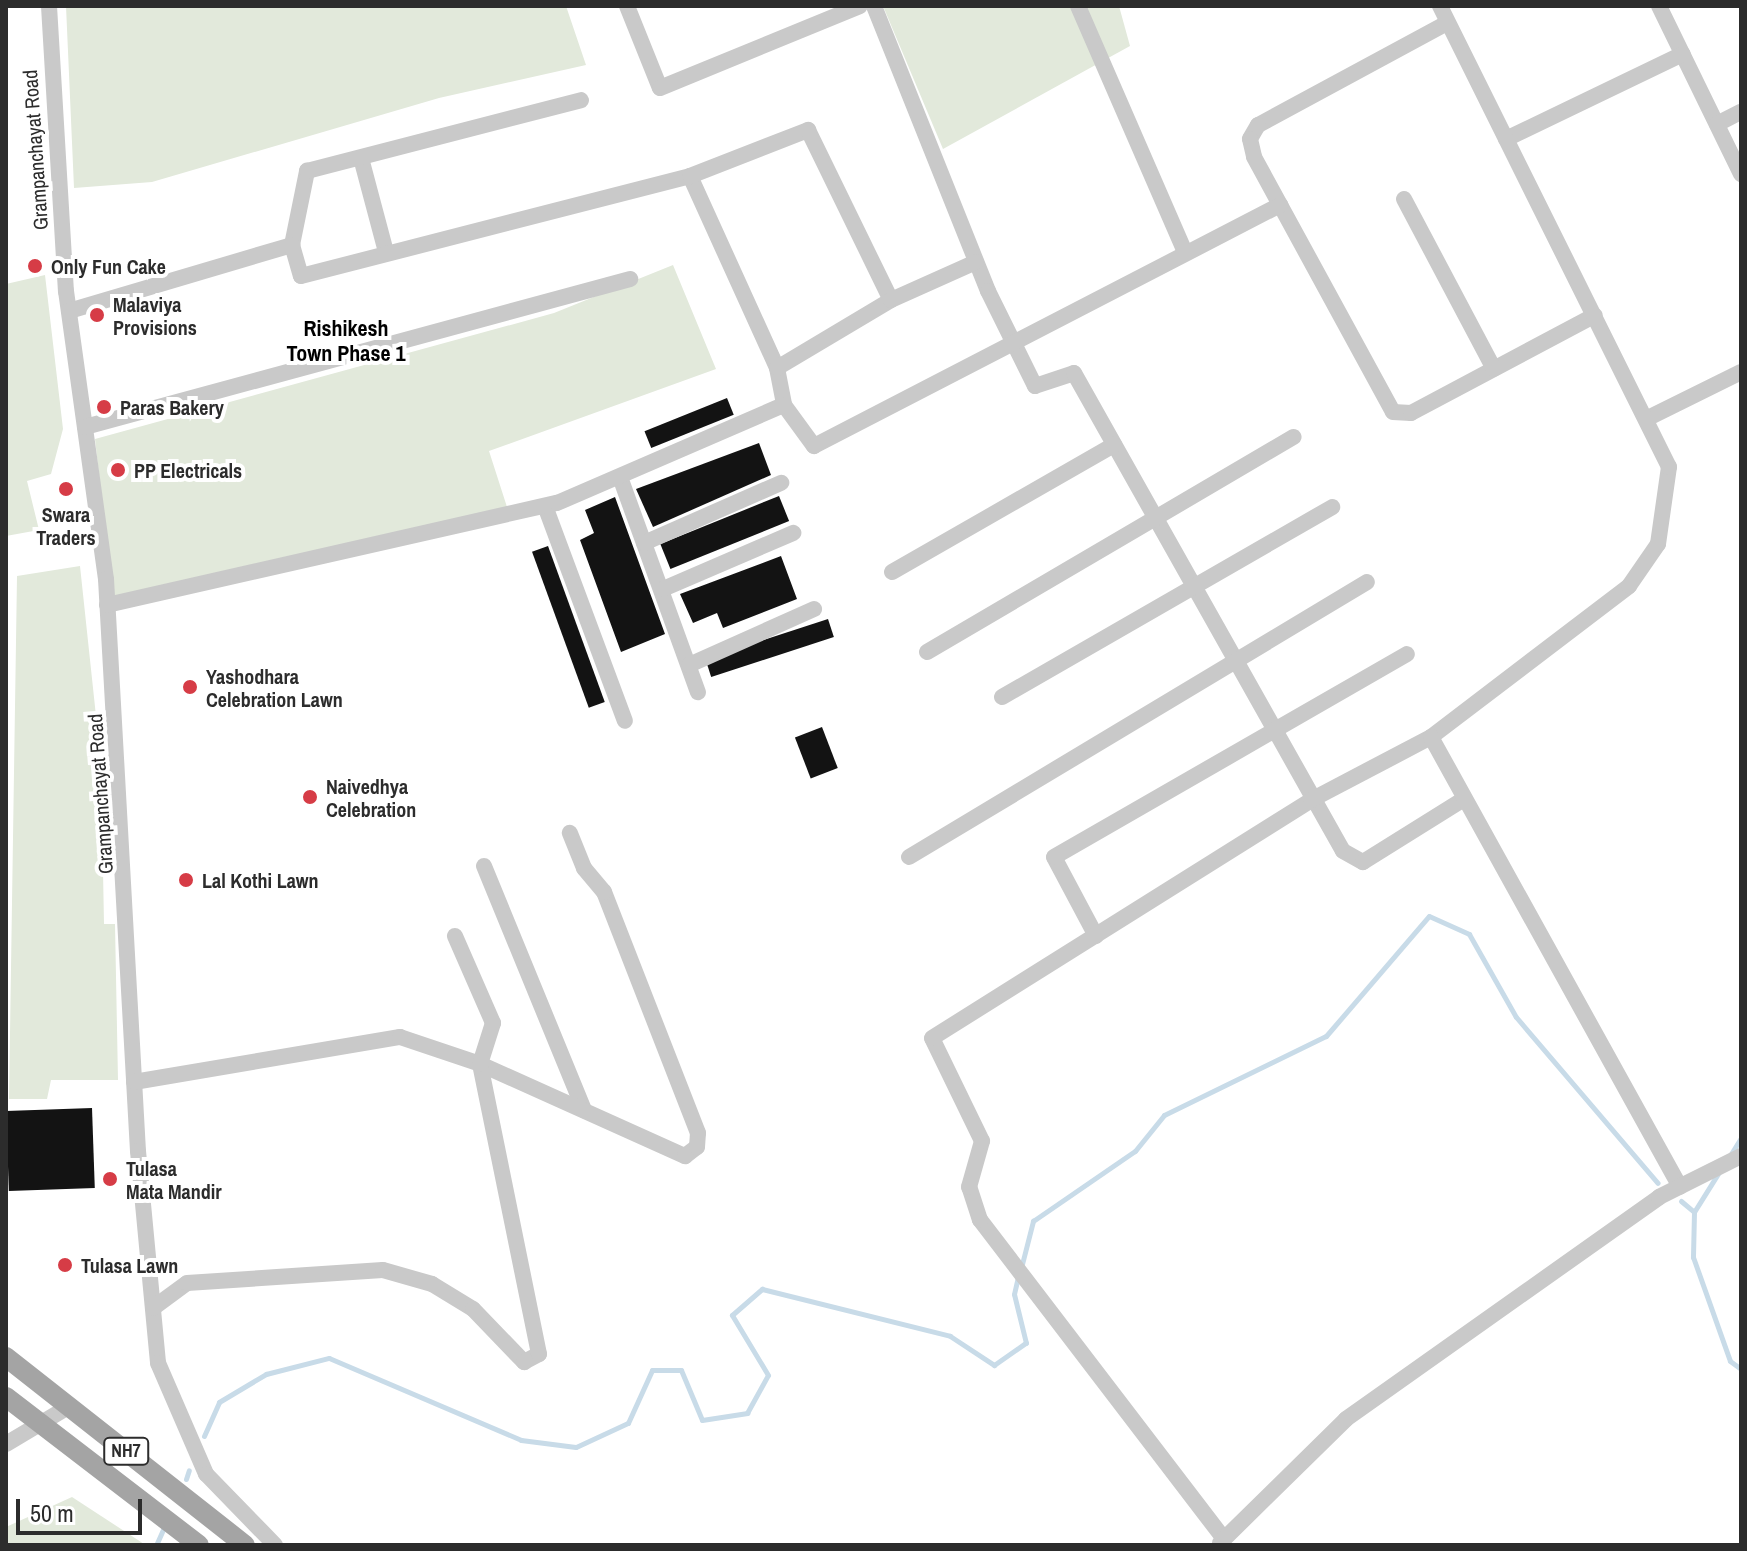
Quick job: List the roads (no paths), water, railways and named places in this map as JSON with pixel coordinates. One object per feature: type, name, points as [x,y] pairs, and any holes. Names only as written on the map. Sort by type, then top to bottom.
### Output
[{"type":"main road","name":"NH7","points":[[6,1357],[245,1545]]},
{"type":"main road","points":[[6,1397],[199,1545]]},
{"type":"street","name":"Grampanchayat Road","points":[[49,6],[69,311],[107,605],[134,1082],[158,1363],[206,1474],[275,1545]]},
{"type":"street","points":[[627,6],[660,88],[860,6]]},
{"type":"street","points":[[874,6],[976,262],[1035,386],[1074,373],[1311,800],[1343,851],[1363,862],[1464,799]]},
{"type":"street","points":[[1078,6],[1185,252]]},
{"type":"street","points":[[1440,6],[1669,467],[1668,512],[1658,544],[1629,586],[1431,737],[1311,800],[932,1038],[982,1141],[969,1187],[980,1220],[1011,1264],[1220,1540],[1346,1419],[1680,1187],[1741,1156]]},
{"type":"street","points":[[1659,6],[1741,174]]},
{"type":"street","points":[[1447,23],[1252,130],[1254,157],[1388,408],[1411,413],[1595,315]]},
{"type":"street","points":[[1506,139],[1683,54]]},
{"type":"street","points":[[581,100],[307,171],[292,245],[301,276],[690,176],[808,130],[891,300]]},
{"type":"street","points":[[1717,124],[1741,112]]},
{"type":"street","points":[[361,158],[386,252]]},
{"type":"street","points":[[690,176],[777,368],[784,405],[814,446],[828,444],[1185,252],[1280,205]]},
{"type":"street","points":[[1404,199],[1494,369]]},
{"type":"street","points":[[69,311],[292,245]]},
{"type":"street","points":[[777,368],[891,300],[976,262]]},
{"type":"street","points":[[85,427],[630,279]]},
{"type":"street","points":[[1646,419],[1741,372]]},
{"type":"street","points":[[107,605],[545,506],[620,477],[784,405]]},
{"type":"street","points":[[927,652],[1294,437]]},
{"type":"street","points":[[892,572],[1114,445]]},
{"type":"street","points":[[620,477],[698,692]]},
{"type":"street","points":[[644,543],[781,483]]},
{"type":"street","points":[[545,506],[625,721]]},
{"type":"street","points":[[1002,697],[1332,507]]},
{"type":"street","points":[[663,589],[793,533]]},
{"type":"street","points":[[909,857],[1367,582]]},
{"type":"street","points":[[689,665],[814,609]]},
{"type":"street","points":[[1096,936],[1054,857],[1275,735],[1407,654]]},
{"type":"street","points":[[1431,737],[1680,1187]]},
{"type":"street","points":[[134,1082],[400,1037],[480,1064],[685,1156],[697,1147],[698,1133],[604,892],[584,868],[570,833]]},
{"type":"street","points":[[484,866],[508,910],[584,1110]]},
{"type":"street","points":[[153,1308],[187,1283],[383,1270],[432,1284],[473,1309],[524,1362],[539,1354],[480,1064],[493,1023],[455,936]]},
{"type":"street","points":[[6,1444],[46,1427],[70,1406]]},
{"type":"waterway","points":[[1021,1268],[1033,1221],[1135,1151],[1164,1115],[1326,1036],[1429,916],[1469,934],[1516,1017],[1658,1183]]},
{"type":"waterway","points":[[1729,1157],[1741,1138]]},
{"type":"waterway","points":[[1694,1212],[1719,1172]]},
{"type":"waterway","points":[[1681,1201],[1694,1212],[1693,1257],[1730,1361],[1741,1369]]},
{"type":"waterway","points":[[204,1436],[219,1402],[266,1374],[329,1358],[521,1440],[576,1447],[628,1423],[652,1370],[681,1370],[702,1420],[747,1413],[768,1375],[732,1315],[762,1289],[950,1336],[994,1365],[1026,1343],[1014,1294],[1018,1277]]},
{"type":"waterway","points":[[186,1479],[189,1470]]},
{"type":"waterway","points":[[157,1543],[165,1525]]},
{"type":"place","name":"Only Fun Cake","points":[[35,266]]},
{"type":"place","name":"Malaviya Provisions","points":[[97,315]]},
{"type":"place","name":"Paras Bakery","points":[[104,407]]},
{"type":"place","name":"PP Electricals","points":[[118,470]]},
{"type":"place","name":"Swara Traders","points":[[66,489]]},
{"type":"place","name":"Yashodhara Celebration Lawn","points":[[190,687]]},
{"type":"place","name":"Naivedhya Celebration","points":[[310,797]]},
{"type":"place","name":"Lal Kothi Lawn","points":[[186,880]]},
{"type":"place","name":"Tulasa Mata Mandir","points":[[110,1179]]},
{"type":"place","name":"Tulasa Lawn","points":[[65,1265]]},
{"type":"district","name":"Rishikesh Town Phase 1","points":[[346,340]]}]
